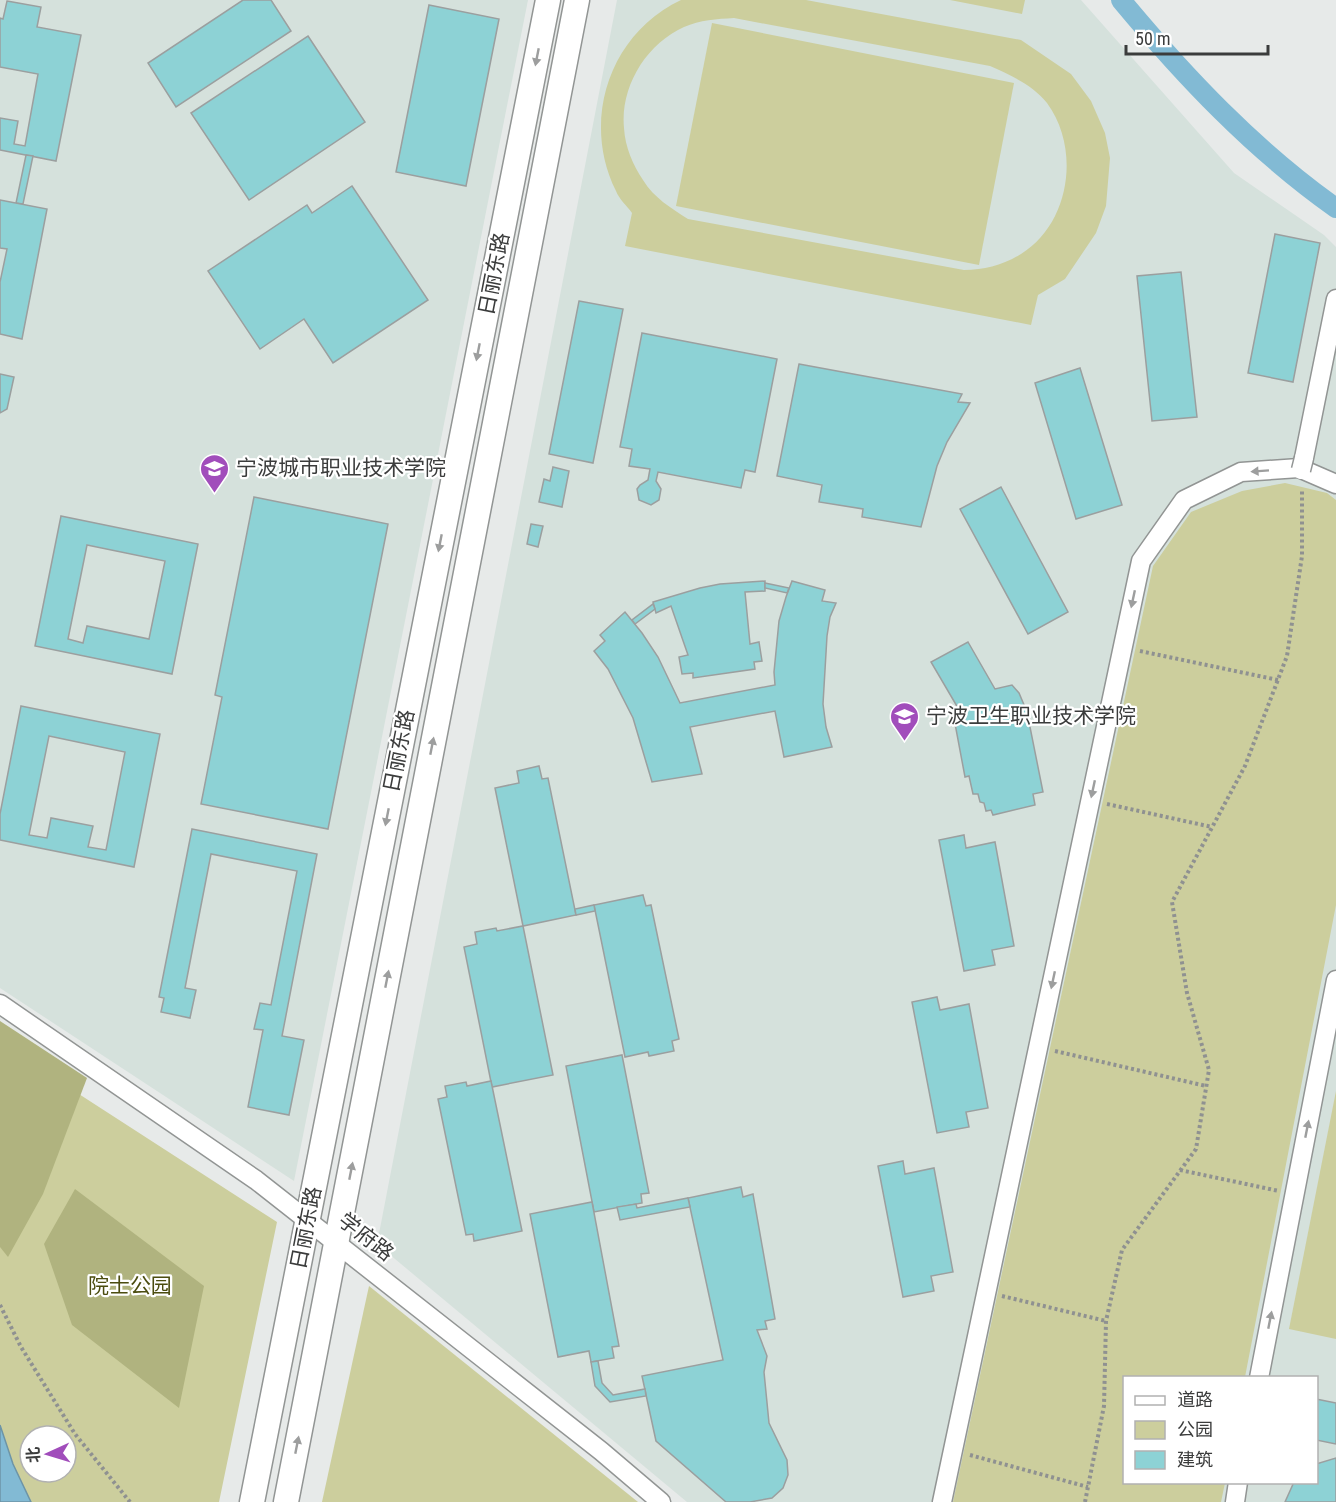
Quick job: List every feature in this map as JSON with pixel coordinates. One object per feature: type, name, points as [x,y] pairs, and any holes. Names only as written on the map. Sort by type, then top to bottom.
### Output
[{"type":"main road","name":"日丽东路","points":[[252,1502],[548,0]]},
{"type":"main road","name":"日丽东路","points":[[286,1502],[577,0]]},
{"type":"street","points":[[1303,464],[1336,299]]},
{"type":"street","points":[[942,1502],[1142,561],[1184,500],[1241,472],[1299,468],[1336,484]]},
{"type":"street","points":[[1259,1376],[1336,980]]},
{"type":"street","name":"学府路","points":[[0,1004],[256,1180],[601,1451],[661,1502]]},
{"type":"street","points":[[1235,1502],[1238,1484]]},
{"type":"path","points":[[1085,1502],[1104,1406],[1107,1321],[1122,1250],[1196,1149],[1209,1070],[1187,993],[1172,902],[1245,766],[1287,656],[1302,556],[1303,464]]},
{"type":"path","points":[[1123,647],[1278,680]]},
{"type":"path","points":[[1091,800],[1212,827]]},
{"type":"path","points":[[1038,1047],[1206,1086]]},
{"type":"path","points":[[1180,1170],[1294,1194]]},
{"type":"path","points":[[986,1293],[1107,1321]]},
{"type":"path","points":[[0,1305],[21,1347],[75,1434],[130,1502]]},
{"type":"path","points":[[953,1450],[1088,1487]]},
{"type":"shaded area","name":"宁波城市职业技术学院","points":[[0,0],[528,0],[294,1181],[0,988]]},
{"type":"shaded area","name":"宁波卫生职业技术学院","points":[[617,0],[1081,0],[1234,173],[1324,235],[1336,247],[1336,1502],[687,1502],[377,1244]]},
{"type":"green space","points":[[681,0],[806,0],[1021,40],[1071,74],[1091,101],[1105,133],[1110,158],[1106,206],[1096,233],[1065,279],[1038,295],[1031,325],[625,246],[632,213],[617,194],[606,164],[601,136],[602,109],[608,82],[620,57],[636,34],[656,15]],"holes":[[[734,18],[990,66],[1028,86],[1047,103],[1058,121],[1067,163],[1060,205],[1051,224],[1038,241],[1021,254],[987,268],[964,270],[688,219],[663,202],[647,186],[633,162],[626,142],[624,128],[626,97],[638,68],[658,44],[670,35],[702,21]]]},
{"type":"green space","points":[[950,0],[1025,0],[1022,14]]},
{"type":"green space","points":[[712,23],[1014,83],[979,265],[676,206]]},
{"type":"green space","points":[[1285,483],[1327,493],[1336,500],[1336,905],[1245,1376],[1123,1376],[1123,1484],[1225,1484],[1221,1502],[953,1502],[1153,566],[1191,512],[1242,491]]},
{"type":"green space","points":[[0,1021],[87,1078],[43,1194],[8,1257],[0,1247]]},
{"type":"green space","name":"院士公园","points":[[0,1043],[277,1222],[219,1502],[0,1502]]},
{"type":"green space","points":[[1336,1091],[1336,1339],[1289,1329]]},
{"type":"green space","points":[[75,1189],[204,1286],[179,1408],[72,1325],[44,1244]]},
{"type":"green space","points":[[369,1286],[638,1502],[322,1502]]},
{"type":"water","points":[[0,1425],[18,1475],[18,1484],[22,1484],[31,1502],[0,1502]]},
{"type":"building","points":[[243,0],[271,0],[291,31],[176,107],[148,63]]},
{"type":"building","points":[[7,1],[41,7],[37,27],[81,35],[56,161],[0,150],[0,118],[18,121],[14,144],[25,146],[38,74],[0,67],[0,18],[3,19]]},
{"type":"building","points":[[429,5],[499,19],[466,186],[396,172]]},
{"type":"building","points":[[308,36],[365,122],[249,200],[191,113]]},
{"type":"building","points":[[26,155],[33,156],[23,204],[16,203]]},
{"type":"building","points":[[352,186],[428,300],[333,363],[304,319],[260,349],[208,271],[307,205],[312,213]]},
{"type":"building","points":[[0,200],[47,209],[22,339],[0,334],[0,282],[7,249],[0,248]]},
{"type":"building","points":[[1275,234],[1320,243],[1293,382],[1248,373]]},
{"type":"building","points":[[1181,272],[1197,417],[1152,421],[1137,276]]},
{"type":"building","points":[[579,301],[623,309],[593,463],[549,454]]},
{"type":"building","points":[[642,333],[777,359],[755,472],[745,470],[741,488],[658,472],[656,481],[661,489],[659,500],[651,505],[639,500],[637,489],[648,480],[650,469],[629,466],[632,449],[620,447]]},
{"type":"building","points":[[799,364],[962,394],[958,402],[970,403],[947,442],[937,466],[921,527],[862,517],[863,509],[819,502],[822,485],[777,476]]},
{"type":"building","points":[[1080,368],[1122,505],[1076,519],[1035,383]]},
{"type":"building","points":[[0,374],[14,377],[7,409],[0,413]]},
{"type":"building","points":[[553,467],[569,471],[562,507],[539,502],[544,479],[550,481]]},
{"type":"building","points":[[1001,487],[1068,612],[1028,634],[960,509]]},
{"type":"building","points":[[254,497],[388,524],[328,829],[201,804],[222,697],[215,695]]},
{"type":"building","points":[[61,516],[198,544],[172,674],[35,646]],"holes":[[[87,545],[165,561],[149,639],[87,626],[83,643],[68,639]]]},
{"type":"building","points":[[531,524],[543,526],[538,547],[527,544]]},
{"type":"building","points":[[765,581],[765,591],[745,592],[750,644],[759,642],[762,661],[754,662],[755,669],[693,678],[693,673],[682,674],[679,657],[688,655],[671,606],[656,613],[653,602],[720,584]]},
{"type":"building","points":[[792,581],[825,590],[822,601],[836,603],[830,617],[827,636],[823,704],[832,747],[784,757],[775,711],[690,727],[702,774],[652,782],[633,718],[608,669],[594,651],[605,641],[600,635],[625,612],[658,657],[680,703],[775,685],[774,672],[779,621]]},
{"type":"building","points":[[765,583],[789,588],[787,593],[765,588]]},
{"type":"building","points":[[653,604],[655,609],[635,624],[632,620]]},
{"type":"building","points":[[968,642],[995,689],[1012,685],[1019,693],[1027,712],[1043,792],[1033,794],[1035,805],[993,815],[991,810],[986,811],[978,794],[973,794],[969,776],[965,777],[953,713],[958,708],[931,662]]},
{"type":"building","points":[[21,706],[160,734],[134,867],[0,840],[0,814]],"holes":[[[49,736],[125,752],[106,850],[88,847],[93,826],[51,818],[47,838],[29,835]]]},
{"type":"building","points":[[539,766],[542,779],[548,778],[576,915],[523,926],[495,788],[519,783],[517,771]]},
{"type":"building","points":[[192,829],[317,854],[282,1036],[304,1040],[289,1115],[248,1107],[263,1030],[254,1029],[260,1003],[271,1005],[297,871],[211,854],[185,988],[196,990],[190,1018],[161,1012],[164,998],[159,997]]},
{"type":"building","points":[[964,835],[966,848],[995,842],[1014,946],[992,950],[995,965],[964,971],[939,840]]},
{"type":"building","points":[[643,895],[646,906],[651,905],[679,1039],[672,1041],[674,1051],[649,1056],[648,1052],[625,1057],[594,905]]},
{"type":"building","points":[[594,905],[595,911],[576,915],[575,909]]},
{"type":"building","points":[[523,926],[553,1075],[492,1087],[464,947],[477,944],[475,932]]},
{"type":"building","points":[[937,997],[940,1010],[969,1004],[988,1108],[966,1112],[969,1127],[937,1133],[912,1002]]},
{"type":"building","points":[[622,1055],[649,1193],[641,1194],[642,1203],[594,1212],[566,1066]]},
{"type":"building","points":[[491,1081],[522,1231],[474,1241],[473,1234],[466,1235],[438,1099],[447,1097],[445,1086],[466,1082],[467,1086]]},
{"type":"building","points":[[903,1161],[905,1174],[934,1168],[953,1272],[931,1276],[934,1291],[903,1297],[878,1166]]},
{"type":"building","points":[[741,1187],[743,1197],[753,1194],[775,1319],[765,1321],[767,1329],[757,1330],[767,1356],[764,1372],[769,1423],[787,1460],[788,1475],[783,1488],[772,1498],[750,1502],[726,1502],[656,1441],[642,1376],[723,1360],[688,1198]]},
{"type":"building","points":[[688,1198],[690,1207],[620,1220],[617,1207],[636,1204],[637,1208]]},
{"type":"building","points":[[592,1202],[619,1346],[612,1347],[614,1358],[591,1362],[589,1351],[558,1357],[530,1214]]},
{"type":"building","points":[[598,1361],[602,1383],[613,1395],[645,1389],[646,1396],[610,1402],[595,1386],[591,1362]]},
{"type":"building","points":[[1318,1399],[1336,1403],[1336,1444],[1318,1440]]},
{"type":"building","points":[[1336,1458],[1336,1502],[1285,1502],[1293,1484],[1318,1484],[1318,1463]]},
{"type":"waterway","points":[[1121,0],[1170,57],[1222,111],[1277,162],[1336,208]]},
{"type":"place","name":"宁波城市职业技术学院","points":[[215,494]]},
{"type":"place","name":"宁波卫生职业技术学院","points":[[905,742]]}]
